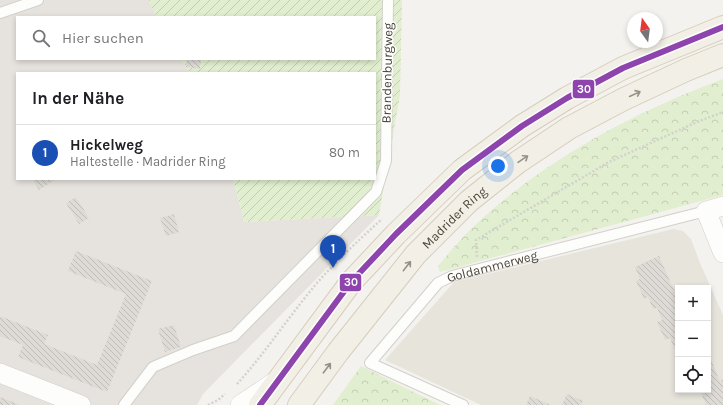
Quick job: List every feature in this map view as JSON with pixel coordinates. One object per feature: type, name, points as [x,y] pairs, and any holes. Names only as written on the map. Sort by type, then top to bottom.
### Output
[{"type":"main road","points":[[260,405],[276,381],[351,282],[396,234],[462,170],[522,126],[567,98],[623,68],[723,28]]},
{"type":"main road","name":"Madrider Ring","points":[[299,405],[338,352],[416,254],[469,201],[518,162],[569,128],[624,99],[686,70],[723,55]]},
{"type":"street","points":[[714,208],[723,253]]},
{"type":"street","points":[[0,373],[81,405]]},
{"type":"street","points":[[240,405],[276,381]]},
{"type":"lane","points":[[0,13],[38,0]]},
{"type":"lane","name":"Brandenburgweg","points":[[124,405],[153,367],[193,350],[234,336],[376,192],[386,161],[388,0]]},
{"type":"lane","name":"Goldammerweg","points":[[463,405],[370,363],[438,283],[452,276],[714,208]]},
{"type":"path","points":[[478,269],[476,240],[609,162],[697,122],[723,112]]},
{"type":"path","points":[[218,400],[220,405]]},
{"type":"shaded area","points":[[0,0],[148,0],[156,16],[16,16],[16,60],[182,60],[189,72],[16,72],[16,180],[233,180],[244,222],[379,215],[203,394],[197,405],[0,405]]},
{"type":"shaded area","points":[[673,229],[683,231],[691,239],[710,285],[675,285],[675,393],[711,393],[711,288],[723,315],[723,405],[481,405],[385,360],[454,282]]},
{"type":"green space","points":[[148,0],[402,0],[400,95],[379,215],[244,222],[233,180],[376,180],[376,72],[189,72],[182,60],[376,60],[376,16],[156,16]]},
{"type":"green space","points":[[723,79],[723,195],[440,272],[438,266],[459,241],[500,203],[529,180],[590,141],[623,123],[689,92]]},
{"type":"green space","points":[[361,366],[440,405],[333,405]]},
{"type":"building","points":[[187,60],[201,60],[200,69],[186,67]]},
{"type":"building","points":[[33,180],[54,180],[39,190]]},
{"type":"building","points":[[76,197],[89,218],[79,224],[66,203]]},
{"type":"building","points":[[174,214],[179,232],[166,236],[160,218]]},
{"type":"building","points":[[76,251],[152,281],[107,392],[18,357],[23,345],[0,336],[0,316],[48,335],[44,344],[97,365],[126,294],[68,271]]},
{"type":"building","points":[[659,256],[675,292],[675,350],[670,338],[665,340],[657,322],[662,320],[657,308],[653,309],[648,297],[644,299],[636,281],[640,279],[635,267]]},
{"type":"building","points":[[174,325],[181,347],[165,352],[158,329]]},
{"type":"building","points":[[711,360],[720,381],[723,379],[723,405],[706,405],[701,393],[711,393]]},
{"type":"building","points":[[567,394],[583,401],[581,405],[562,405]]},
{"type":"building","points":[[530,396],[551,405],[526,405]]},
{"type":"building","points":[[0,397],[20,405],[0,405]]},
{"type":"transit line","name":"30","points":[[260,405],[351,282],[396,234],[462,170],[522,126],[567,98],[623,68],[723,27]]},
{"type":"place","name":"Hickelweg","points":[[333,268]]}]
